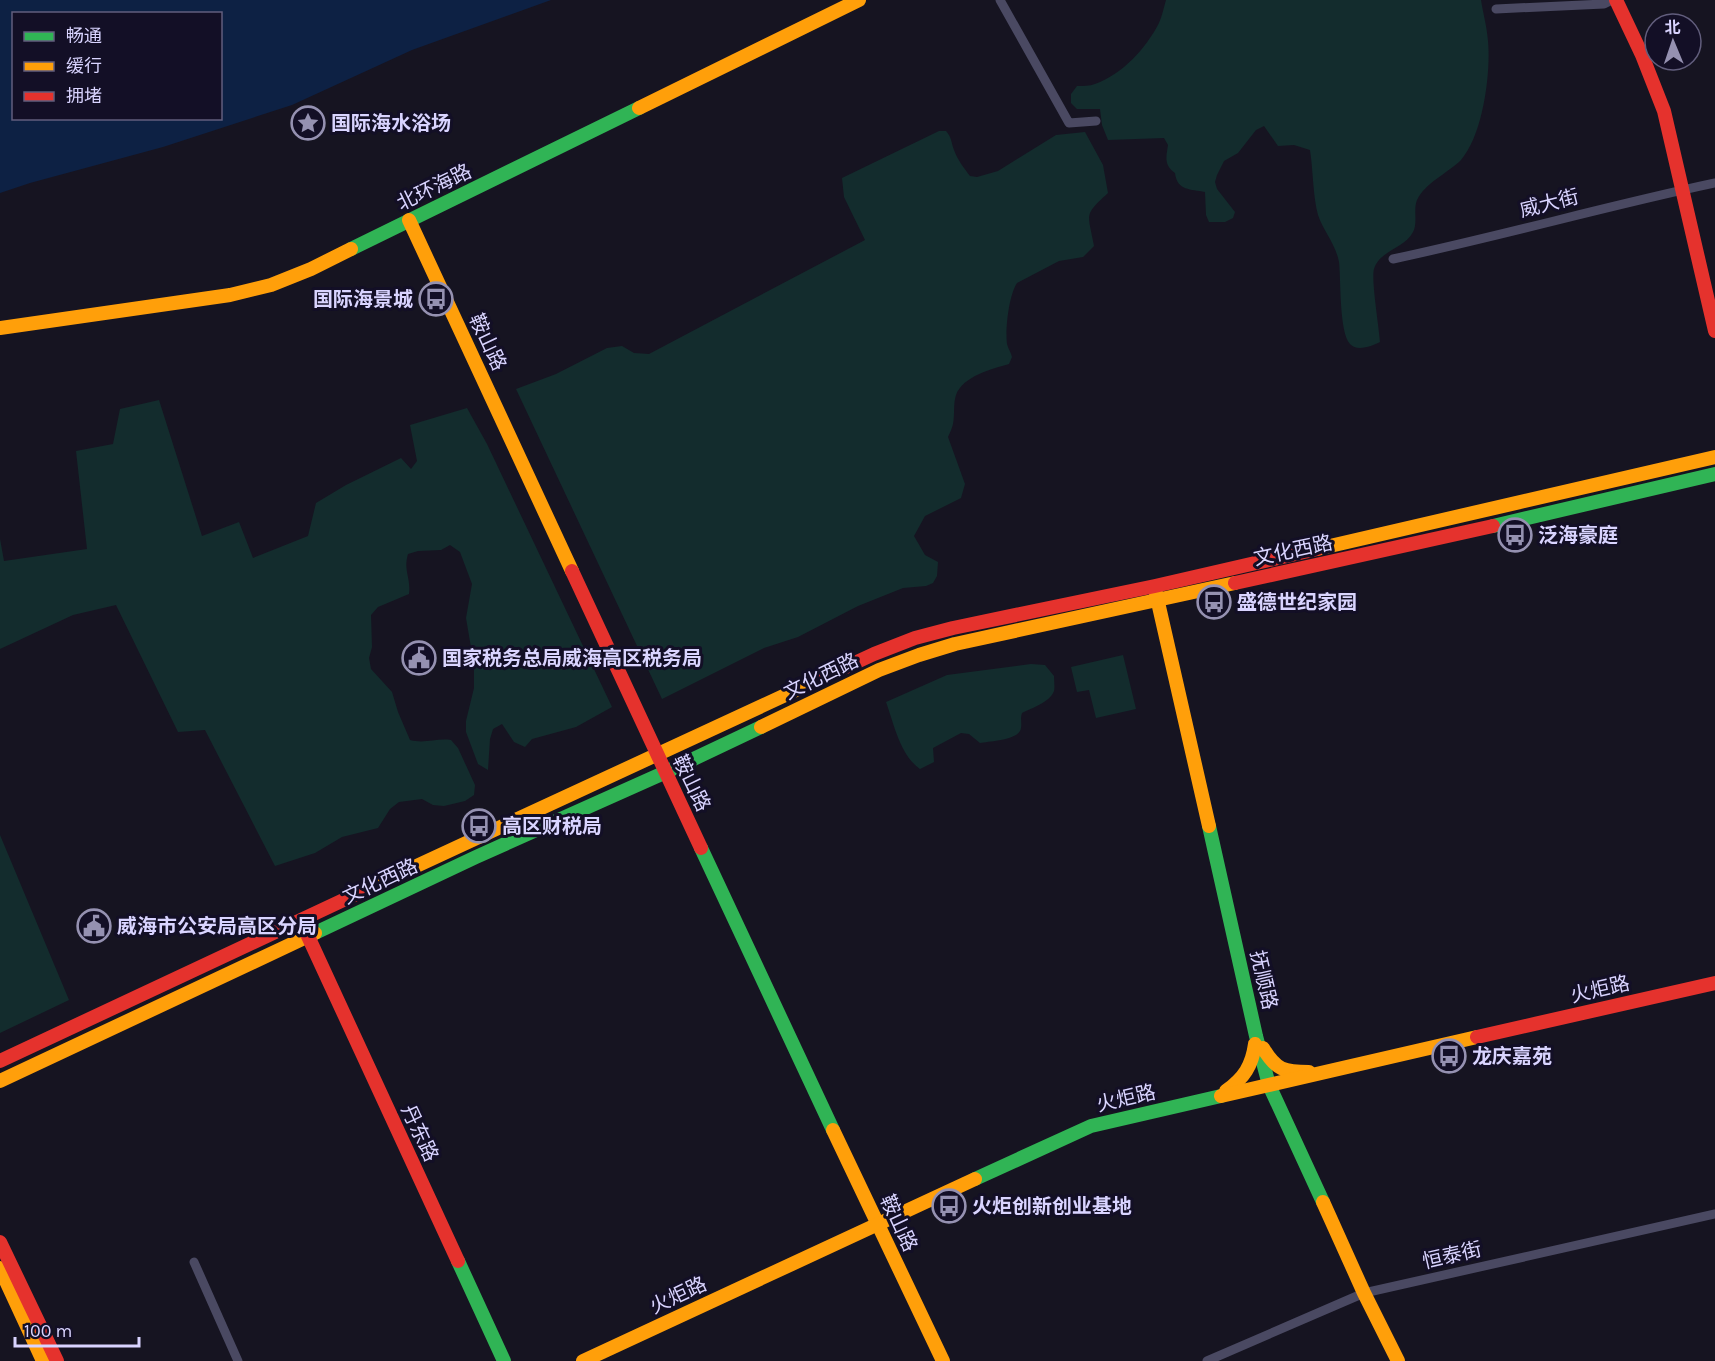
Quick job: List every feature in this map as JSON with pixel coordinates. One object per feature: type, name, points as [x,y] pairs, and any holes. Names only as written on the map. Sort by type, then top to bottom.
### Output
[{"type":"main road","name":"北环海路","points":[[0,328],[230,295],[261,287],[311,269],[859,0]]},
{"type":"main road","points":[[1614,0],[1642,55],[1664,111],[1687,189],[1715,303]]},
{"type":"main road","points":[[1622,0],[1648,54],[1670,110],[1715,331]]},
{"type":"main road","name":"鞍山路","points":[[409,220],[943,1361]]},
{"type":"main road","name":"文化西路","points":[[0,1061],[657,754],[874,654],[915,638],[1690,463],[1715,454]]},
{"type":"main road","name":"文化西路","points":[[0,1081],[476,857],[666,772],[879,670],[918,655],[955,644],[1497,525],[1715,474]]},
{"type":"main road","points":[[1691,480],[1715,480]]},
{"type":"main road","name":"抚顺路","points":[[1155,585],[1269,1085],[1364,1293],[1398,1361]]},
{"type":"main road","name":"丹东路","points":[[301,921],[504,1361]]},
{"type":"main road","name":"火炬路","points":[[584,1361],[877,1223],[1091,1126],[1715,983]]},
{"type":"main road","points":[[1256,1036],[1271,1061],[1280,1067],[1298,1072],[1322,1073]]},
{"type":"main road","points":[[1219,1096],[1249,1071],[1254,1059],[1256,1036]]},
{"type":"main road","points":[[0,1242],[57,1361]]},
{"type":"main road","points":[[0,1268],[43,1361]]},
{"type":"street","points":[[1000,0],[1069,123],[1096,121]]},
{"type":"street","points":[[1496,9],[1604,4],[1614,0]]},
{"type":"street","name":"威大街","points":[[1393,259],[1715,183]]},
{"type":"street","name":"恒泰街","points":[[1206,1361],[1364,1293],[1715,1214]]},
{"type":"street","points":[[194,1262],[238,1361]]},
{"type":"green space","points":[[1166,0],[1481,0],[1489,54],[1487,86],[1480,120],[1469,149],[1461,160],[1431,183],[1417,200],[1414,228],[1409,238],[1381,258],[1374,269],[1374,293],[1380,342],[1357,348],[1346,338],[1342,317],[1339,262],[1318,215],[1310,150],[1294,145],[1278,146],[1264,126],[1256,130],[1238,153],[1224,161],[1215,182],[1217,189],[1235,212],[1233,218],[1225,222],[1209,222],[1206,215],[1205,192],[1186,188],[1179,183],[1175,173],[1167,164],[1168,145],[1164,138],[1108,140],[1102,125],[1100,109],[1077,109],[1071,103],[1071,94],[1077,86],[1091,85],[1105,80],[1133,59],[1159,23]]},
{"type":"green space","points":[[939,131],[946,131],[961,163],[970,176],[977,177],[998,171],[1056,135],[1085,132],[1103,165],[1108,193],[1094,206],[1089,216],[1094,246],[1083,257],[1059,261],[1017,283],[1014,288],[1007,321],[1007,344],[1012,357],[1009,364],[971,378],[956,395],[953,424],[948,437],[965,484],[961,498],[925,516],[914,536],[925,555],[938,562],[937,576],[933,583],[926,586],[903,588],[858,606],[798,637],[764,648],[662,699],[516,389],[556,374],[607,348],[622,346],[634,353],[649,354],[865,240],[844,197],[842,178]]},
{"type":"green space","points":[[159,400],[202,536],[239,522],[253,558],[308,536],[316,503],[346,485],[401,458],[411,469],[417,461],[410,425],[467,408],[487,444],[612,707],[576,727],[532,739],[525,747],[514,742],[502,724],[493,729],[488,770],[478,764],[466,732],[466,721],[474,688],[474,665],[466,618],[472,584],[460,552],[450,545],[441,550],[408,554],[406,565],[409,594],[378,607],[371,615],[372,647],[369,658],[371,669],[392,692],[410,740],[451,740],[458,748],[475,785],[474,795],[465,801],[444,806],[433,805],[422,799],[399,802],[390,809],[378,828],[342,837],[315,853],[275,866],[205,730],[178,732],[116,605],[73,615],[0,649],[0,539],[4,561],[87,549],[76,451],[113,444],[120,409]]},
{"type":"green space","points":[[1123,655],[1136,709],[1096,718],[1089,690],[1077,692],[1071,667]]},
{"type":"green space","points":[[1031,664],[1045,665],[1054,676],[1054,689],[1052,695],[1045,701],[1022,713],[1021,728],[1016,735],[980,743],[969,734],[961,733],[933,748],[934,762],[920,769],[907,756],[886,702],[947,675]]},
{"type":"green space","points":[[0,835],[69,1000],[0,1033]]},
{"type":"water","points":[[0,0],[551,0],[412,50],[292,105],[163,147],[0,193]]},
{"type":"traffic: fast","points":[[351,249],[639,108]]},
{"type":"traffic: fast","points":[[1493,526],[1715,474]]},
{"type":"traffic: fast","points":[[315,933],[761,727]]},
{"type":"traffic: fast","points":[[1209,826],[1269,1085],[1323,1202]]},
{"type":"traffic: fast","points":[[701,848],[833,1130]]},
{"type":"traffic: fast","points":[[975,1179],[1091,1126],[1221,1096]]},
{"type":"traffic: fast","points":[[458,1261],[504,1361]]},
{"type":"traffic: slow","points":[[639,108],[859,0]]},
{"type":"traffic: slow","points":[[409,220],[572,571]]},
{"type":"traffic: slow","points":[[0,328],[230,295],[271,285],[311,269],[351,249]]},
{"type":"traffic: slow","points":[[1317,549],[1715,457]]},
{"type":"traffic: slow","points":[[761,727],[879,670],[955,644],[1235,583]]},
{"type":"traffic: slow","points":[[1155,589],[1209,826]]},
{"type":"traffic: slow","points":[[369,888],[820,679]]},
{"type":"traffic: slow","points":[[0,1081],[315,933]]},
{"type":"traffic: slow","points":[[1221,1096],[1477,1037]]},
{"type":"traffic: slow","points":[[1226,1091],[1246,1071],[1252,1059],[1255,1044]]},
{"type":"traffic: slow","points":[[1263,1048],[1272,1061],[1282,1068],[1309,1072]]},
{"type":"traffic: slow","points":[[833,1130],[943,1361]]},
{"type":"traffic: slow","points":[[583,1361],[975,1179]]},
{"type":"traffic: slow","points":[[1323,1202],[1398,1361]]},
{"type":"traffic: slow","points":[[0,1268],[43,1361]]},
{"type":"traffic: jam","points":[[1616,0],[1642,55],[1664,111],[1715,331]]},
{"type":"traffic: jam","points":[[1235,583],[1493,526]]},
{"type":"traffic: jam","points":[[820,679],[915,638],[953,628],[1317,549]]},
{"type":"traffic: jam","points":[[572,571],[701,848]]},
{"type":"traffic: jam","points":[[0,1061],[369,888]]},
{"type":"traffic: jam","points":[[301,921],[458,1261]]},
{"type":"traffic: jam","points":[[1477,1037],[1715,983]]},
{"type":"traffic: jam","points":[[0,1242],[57,1361]]},
{"type":"place","name":"国际海水浴场","points":[[308,123]]},
{"type":"place","name":"国际海景城","points":[[436,299]]},
{"type":"place","name":"泛海豪庭","points":[[1515,535]]},
{"type":"place","name":"盛德世纪家园","points":[[1214,602]]},
{"type":"place","name":"国家税务总局威海高区税务局","points":[[419,658]]},
{"type":"place","name":"高区财税局","points":[[479,826]]},
{"type":"place","name":"威海市公安局高区分局","points":[[94,926]]},
{"type":"place","name":"龙庆嘉苑","points":[[1449,1056]]},
{"type":"place","name":"火炬创新创业基地","points":[[949,1206]]}]
